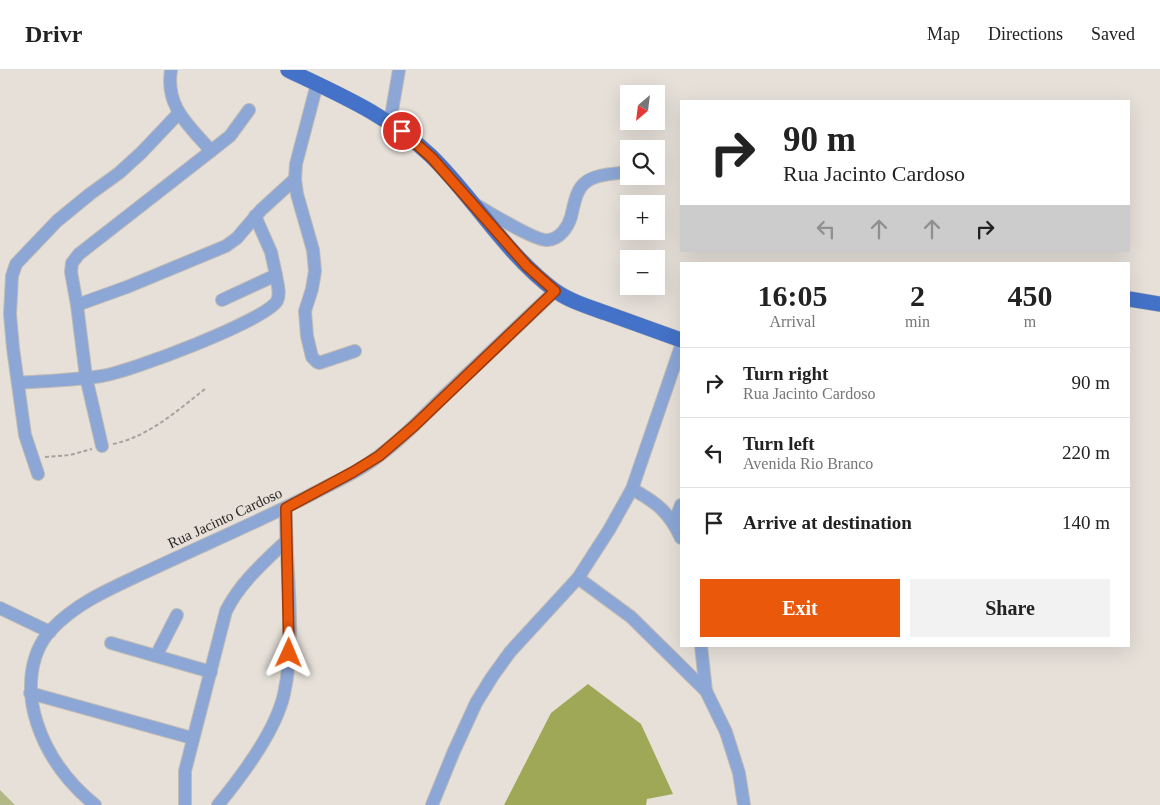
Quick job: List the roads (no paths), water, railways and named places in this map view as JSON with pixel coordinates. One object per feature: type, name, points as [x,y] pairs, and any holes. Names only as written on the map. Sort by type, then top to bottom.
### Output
[{"type":"main road","points":[[288,70],[390,122],[413,140],[432,158],[527,266],[555,291],[580,304],[680,340]]},
{"type":"main road","points":[[1131,299],[1160,304]]},
{"type":"street","points":[[171,70],[170,92],[179,113],[211,151]]},
{"type":"street","points":[[390,122],[398,70]]},
{"type":"street","points":[[317,84],[296,164],[295,179],[297,194],[313,250],[315,271],[312,289],[306,306],[305,318],[308,346],[312,357],[319,363],[355,351]]},
{"type":"street","points":[[102,446],[86,377],[78,305],[71,272],[72,263],[74,259],[230,136],[249,110]]},
{"type":"street","points":[[38,474],[25,435],[14,360],[10,314],[12,276],[16,264],[57,221],[119,173],[179,113]]},
{"type":"street","points":[[471,203],[535,238],[548,240],[555,238],[566,229],[578,194],[584,183],[596,177],[620,173]]},
{"type":"street","points":[[78,305],[219,250],[237,238],[255,216],[295,179]]},
{"type":"street","points":[[18,383],[103,376],[114,373],[177,352],[269,310],[276,303],[279,296],[276,275],[271,252],[255,216]]},
{"type":"street","points":[[222,300],[276,275]]},
{"type":"street","name":"Rua Jacinto Cardoso","points":[[96,805],[82,794],[62,773],[40,733],[33,711],[30,693],[31,677],[37,655],[50,632],[74,610],[104,592],[215,539],[286,508],[379,456],[414,426],[555,291]]},
{"type":"street","points":[[432,805],[476,703],[492,676],[510,652],[578,578],[609,530],[632,489],[680,349]]},
{"type":"street","points":[[632,489],[659,505],[674,523],[680,536]]},
{"type":"street","points":[[218,805],[260,747],[278,713],[284,696],[290,640],[285,542],[286,508]]},
{"type":"street","points":[[674,523],[680,508]]},
{"type":"street","points":[[185,805],[185,771],[226,611],[233,598],[253,573],[285,542]]},
{"type":"street","points":[[578,578],[632,617],[706,691],[726,732],[739,773],[744,805]]},
{"type":"street","points":[[0,608],[50,632]]},
{"type":"street","points":[[156,656],[177,615]]},
{"type":"street","points":[[111,642],[211,672]]},
{"type":"street","points":[[701,647],[706,691]]},
{"type":"street","points":[[30,693],[192,738]]}]
